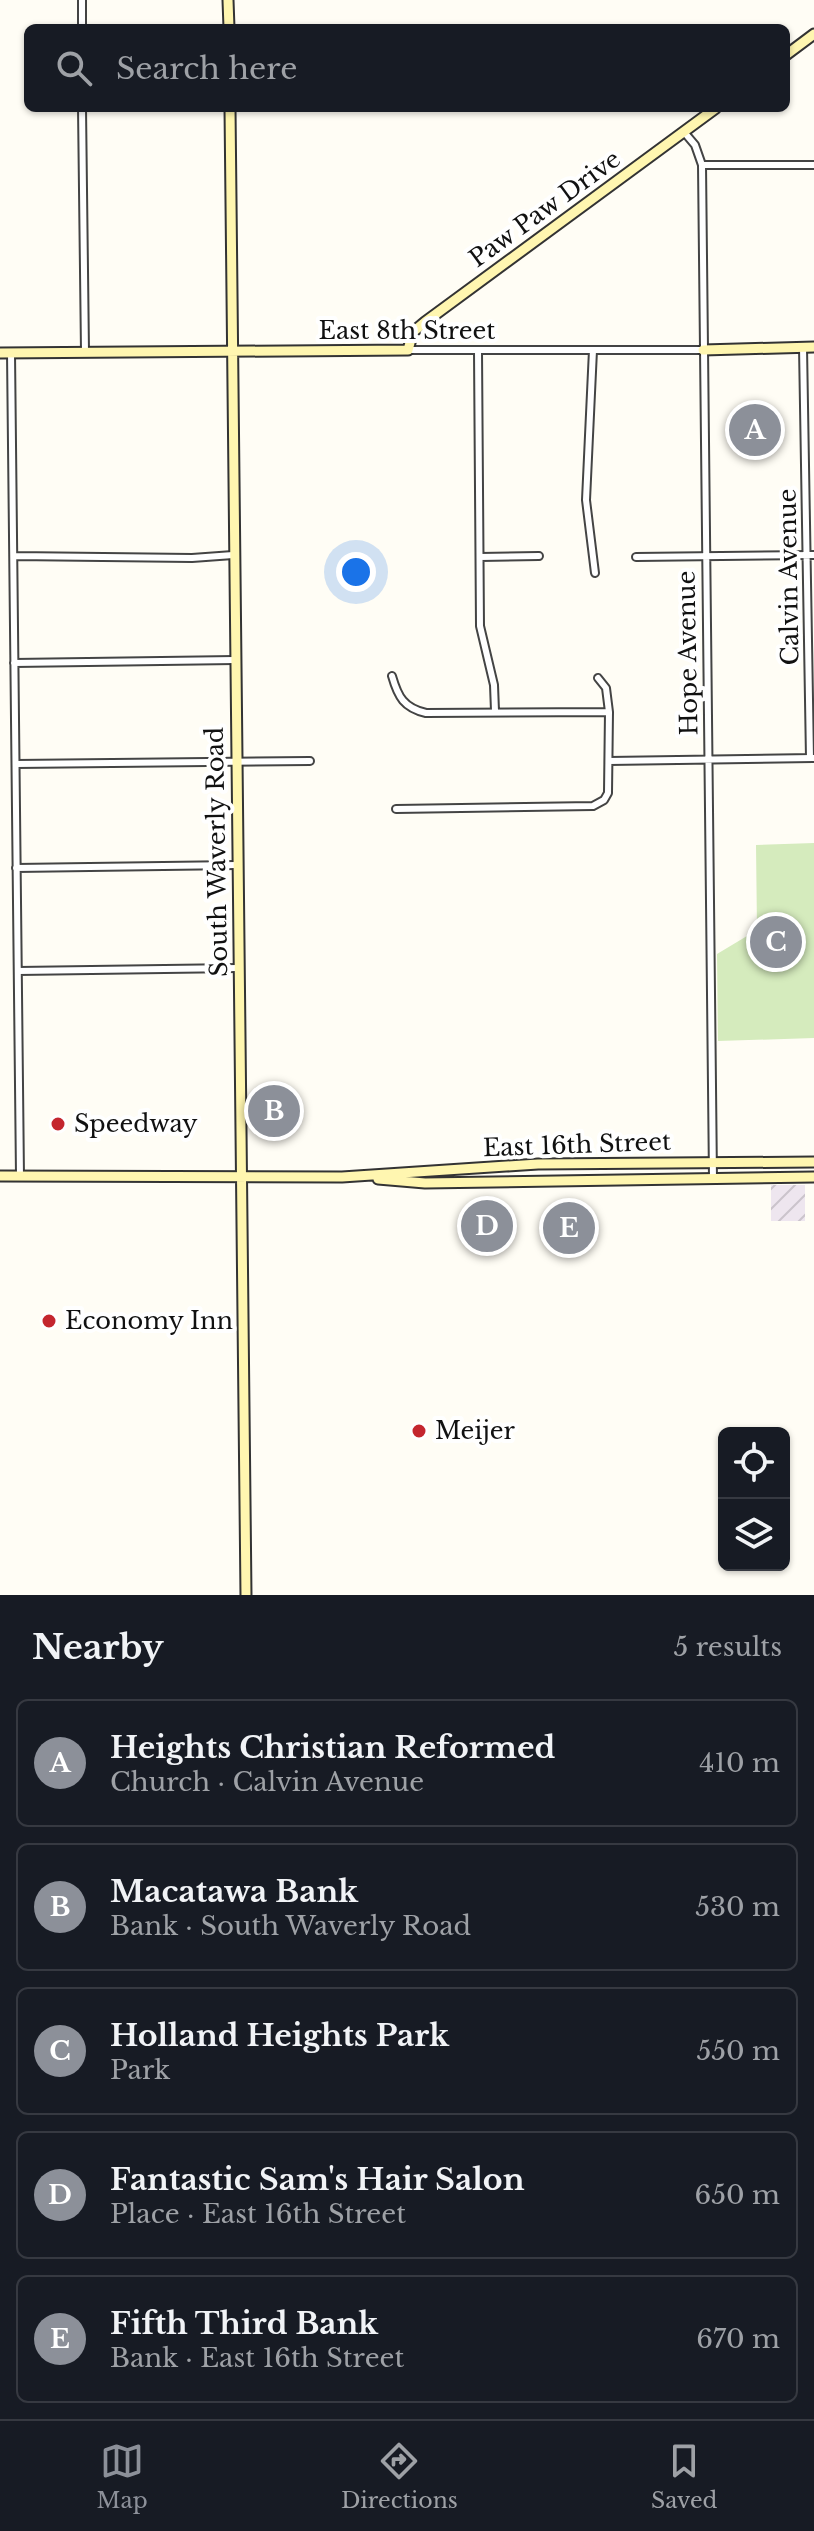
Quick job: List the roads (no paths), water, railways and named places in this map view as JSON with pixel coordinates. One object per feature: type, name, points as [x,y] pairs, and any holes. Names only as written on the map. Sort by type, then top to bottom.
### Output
[{"type":"main road","points":[[228,0],[229,24]]},
{"type":"main road","points":[[790,52],[814,34]]},
{"type":"main road","name":"South Waverly Road","points":[[230,112],[246,1595]]},
{"type":"main road","name":"Paw Paw Drive","points":[[408,350],[413,332],[425,322],[711,112]]},
{"type":"main road","name":"East 8th Street","points":[[703,350],[809,347]]},
{"type":"main road","name":"East 8th Street","points":[[5,353],[408,350]]},
{"type":"main road","name":"East 16th Street","points":[[0,1176],[342,1177],[538,1164],[814,1162]]},
{"type":"main road","name":"East 16th Street","points":[[342,1177],[425,1183],[814,1177]]},
{"type":"street","points":[[82,0],[82,24]]},
{"type":"street","points":[[82,112],[85,352]]},
{"type":"street","name":"Hope Avenue","points":[[684,132],[699,152],[702,165],[713,1178]]},
{"type":"street","points":[[702,165],[814,165]]},
{"type":"street","name":"Calvin Avenue","points":[[809,347],[812,758]]},
{"type":"street","name":"East 8th Street","points":[[408,350],[703,350]]},
{"type":"street","points":[[593,350],[586,500],[595,573]]},
{"type":"street","points":[[478,351],[480,626],[494,685],[495,711]]},
{"type":"street","points":[[5,353],[14,556],[20,1176]]},
{"type":"street","points":[[14,556],[192,558],[233,555]]},
{"type":"street","points":[[636,557],[810,555]]},
{"type":"street","points":[[480,557],[539,556]]},
{"type":"street","points":[[14,663],[235,660]]},
{"type":"street","points":[[392,676],[399,696],[415,710],[426,713],[609,712]]},
{"type":"street","points":[[396,809],[593,806],[604,800],[608,793],[609,712],[606,688],[598,678]]},
{"type":"street","points":[[609,761],[812,758]]},
{"type":"street","points":[[16,764],[310,761]]},
{"type":"street","points":[[16,868],[237,865]]},
{"type":"street","points":[[18,971],[238,968]]},
{"type":"place","name":"Heights Christian Reformed","points":[[755,430]]},
{"type":"place","name":"Holland Heights Park","points":[[776,942]]},
{"type":"place","name":"Macatawa Bank","points":[[274,1111]]},
{"type":"place","name":"Speedway","points":[[58,1124]]},
{"type":"place","name":"Fantastic Sam's Hair Salon","points":[[487,1226]]},
{"type":"place","name":"Fifth Third Bank","points":[[569,1228]]},
{"type":"place","name":"Economy Inn","points":[[49,1321]]},
{"type":"place","name":"Meijer","points":[[419,1431]]}]
